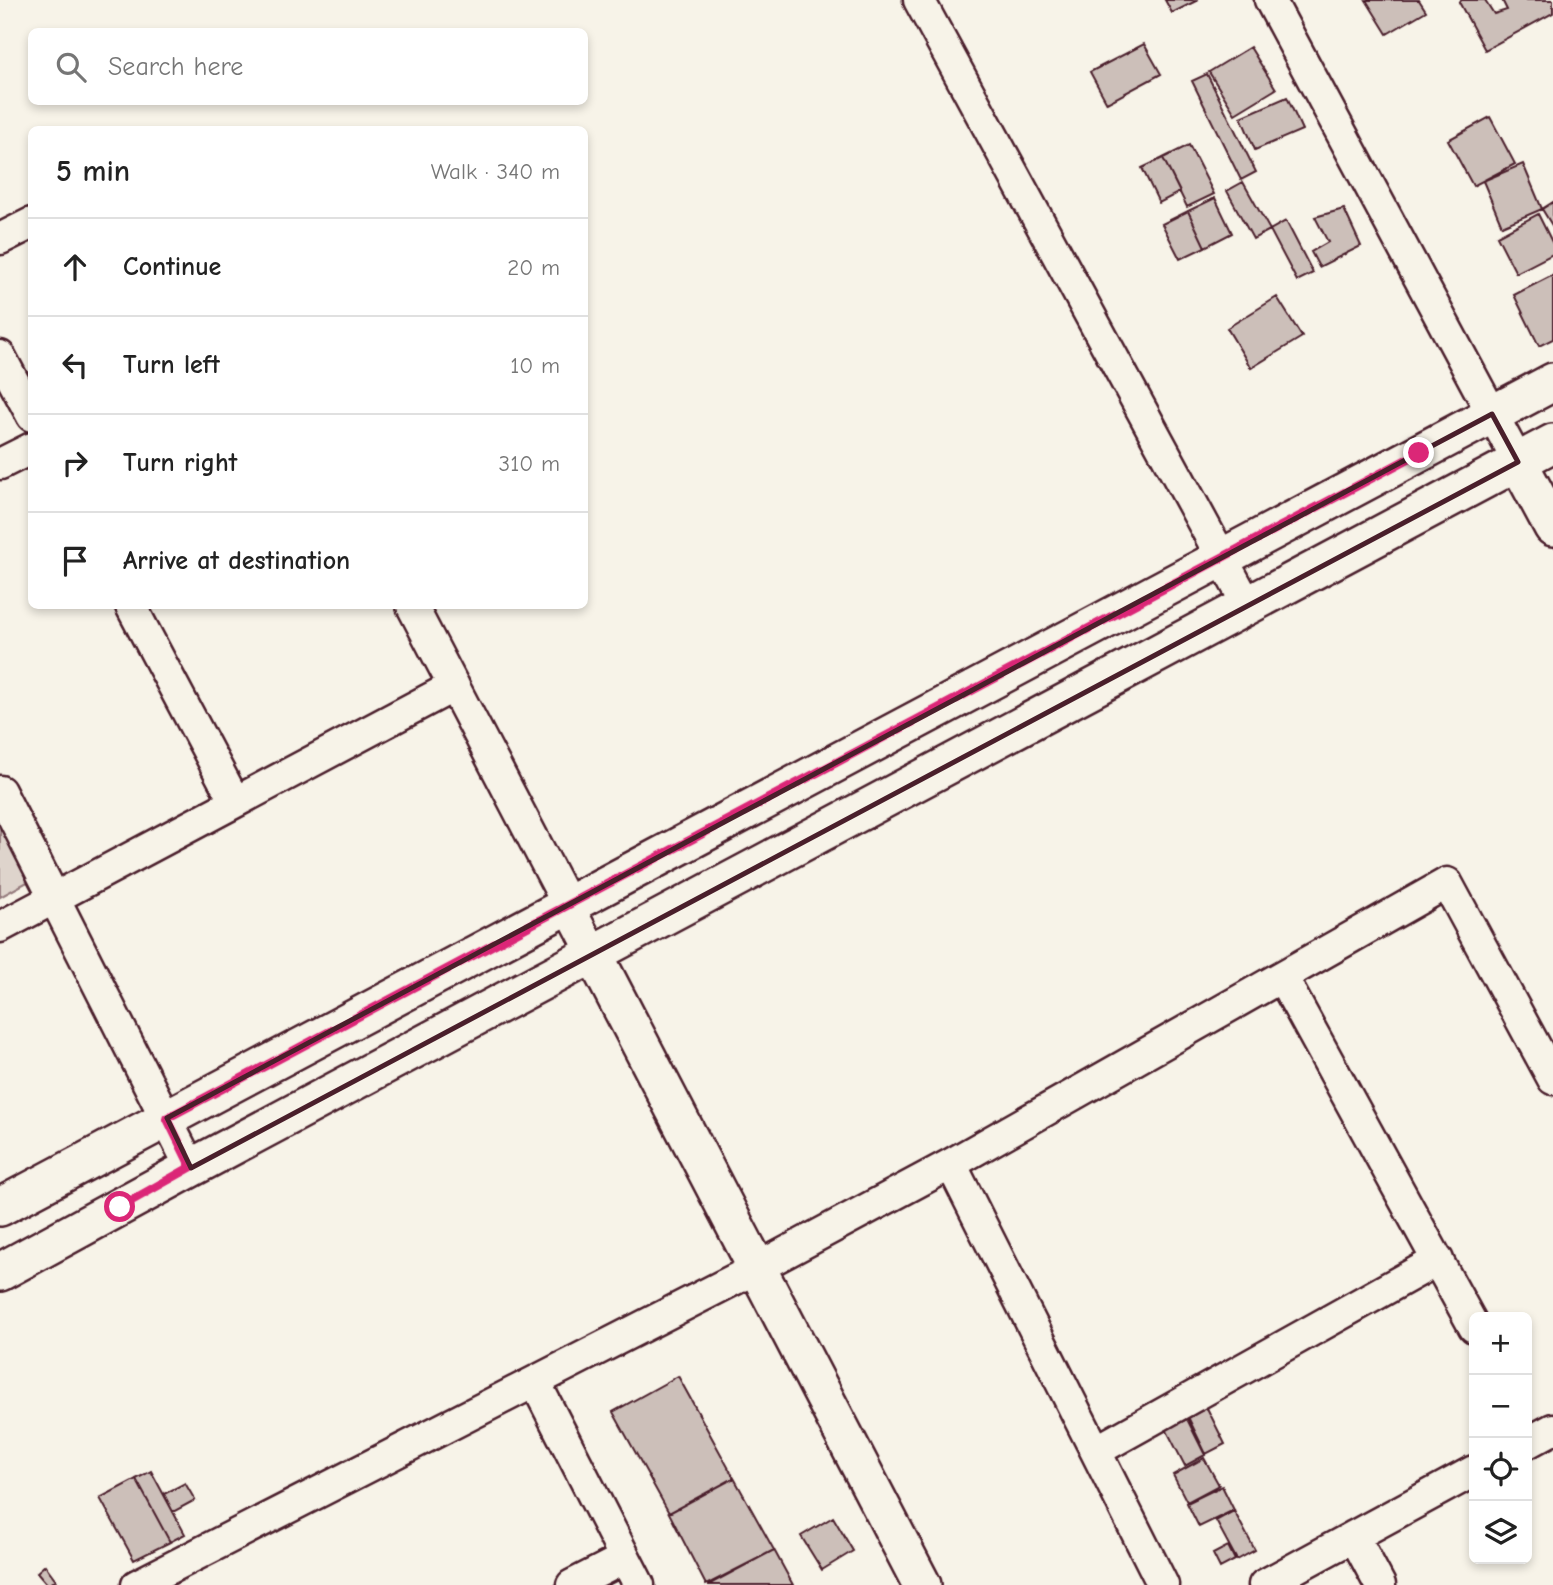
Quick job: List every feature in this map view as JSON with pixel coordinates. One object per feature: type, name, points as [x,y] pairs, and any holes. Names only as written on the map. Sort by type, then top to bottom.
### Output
[{"type":"street","points":[[919,0],[1248,606]]},
{"type":"street","points":[[1270,0],[1553,527]]},
{"type":"street","points":[[0,239],[28,225]]},
{"type":"street","points":[[0,356],[28,408]]},
{"type":"street","points":[[0,1207],[1553,382]]},
{"type":"street","points":[[0,1272],[191,1167],[1553,443]]},
{"type":"street","points":[[0,464],[28,450]]},
{"type":"street","points":[[133,609],[235,802]]},
{"type":"street","points":[[414,609],[922,1585]]},
{"type":"street","points":[[0,927],[454,686]]},
{"type":"street","points":[[0,791],[191,1167]]},
{"type":"street","points":[[157,1581],[951,1164],[1447,883],[1553,1079]]},
{"type":"street","points":[[1282,977],[1469,1318]]},
{"type":"street","points":[[951,1164],[1163,1585]]},
{"type":"street","points":[[1096,1451],[1438,1260]]},
{"type":"street","points":[[535,1382],[639,1585]]},
{"type":"street","points":[[1264,1585],[1469,1475]]},
{"type":"street","points":[[1354,1536],[1380,1585]]},
{"type":"street","points":[[572,1585],[625,1558]]},
{"type":"highlighted area","points":[[1492,414],[1518,462],[191,1168],[167,1118]]},
{"type":"shaded area","points":[[0,821],[31,880],[0,897]]},
{"type":"building","points":[[1165,0],[1198,0],[1172,13]]},
{"type":"building","points":[[1366,0],[1419,0],[1426,11],[1387,34]]},
{"type":"building","points":[[1485,0],[1494,14],[1507,10],[1502,0],[1553,0],[1553,13],[1485,50],[1459,2]]},
{"type":"building","points":[[1144,44],[1161,74],[1107,103],[1090,72]]},
{"type":"building","points":[[1250,47],[1276,89],[1235,114],[1209,72]]},
{"type":"building","points":[[1207,74],[1256,172],[1241,180],[1192,81]]},
{"type":"building","points":[[1287,97],[1302,130],[1255,150],[1241,117]]},
{"type":"building","points":[[1490,117],[1515,164],[1473,186],[1448,140]]},
{"type":"building","points":[[1189,145],[1214,194],[1187,207],[1163,158]]},
{"type":"building","points":[[1163,158],[1180,192],[1159,203],[1142,168]]},
{"type":"building","points":[[1523,164],[1542,209],[1502,226],[1483,181]]},
{"type":"building","points":[[1243,182],[1270,230],[1253,239],[1227,191]]},
{"type":"building","points":[[1215,198],[1232,233],[1205,247],[1188,211]]},
{"type":"building","points":[[1553,202],[1553,227],[1542,209]]},
{"type":"building","points":[[1344,209],[1361,246],[1319,267],[1311,252],[1328,242],[1315,217]]},
{"type":"building","points":[[1188,211],[1205,247],[1180,259],[1162,224]]},
{"type":"building","points":[[1538,214],[1553,244],[1553,254],[1516,273],[1497,236]]},
{"type":"building","points":[[1286,221],[1313,273],[1297,281],[1270,230]]},
{"type":"building","points":[[1553,275],[1553,339],[1539,346],[1514,295]]},
{"type":"building","points":[[1277,297],[1302,337],[1251,368],[1227,328]]},
{"type":"building","points":[[678,1376],[734,1478],[669,1513],[613,1412]]},
{"type":"building","points":[[1207,1408],[1225,1444],[1206,1454],[1188,1417]]},
{"type":"building","points":[[1187,1419],[1205,1455],[1185,1466],[1166,1429]]},
{"type":"building","points":[[1204,1458],[1219,1485],[1187,1502],[1173,1475]]},
{"type":"building","points":[[151,1471],[185,1534],[170,1542],[136,1479]]},
{"type":"building","points":[[734,1478],[774,1550],[706,1585],[669,1513]]},
{"type":"building","points":[[136,1479],[170,1542],[134,1560],[100,1498]]},
{"type":"building","points":[[185,1483],[195,1500],[173,1512],[164,1494]]},
{"type":"building","points":[[1222,1486],[1234,1510],[1199,1527],[1187,1503]]},
{"type":"building","points":[[1234,1511],[1255,1550],[1237,1560],[1216,1521]]},
{"type":"building","points":[[833,1517],[853,1551],[822,1570],[801,1536]]},
{"type":"building","points":[[1228,1546],[1235,1560],[1220,1568],[1213,1554]]},
{"type":"building","points":[[774,1550],[793,1585],[708,1585]]},
{"type":"building","points":[[45,1565],[56,1580],[48,1585],[37,1572]]},
{"type":"route","points":[[120,1207],[191,1167],[167,1118],[1419,453]]}]
